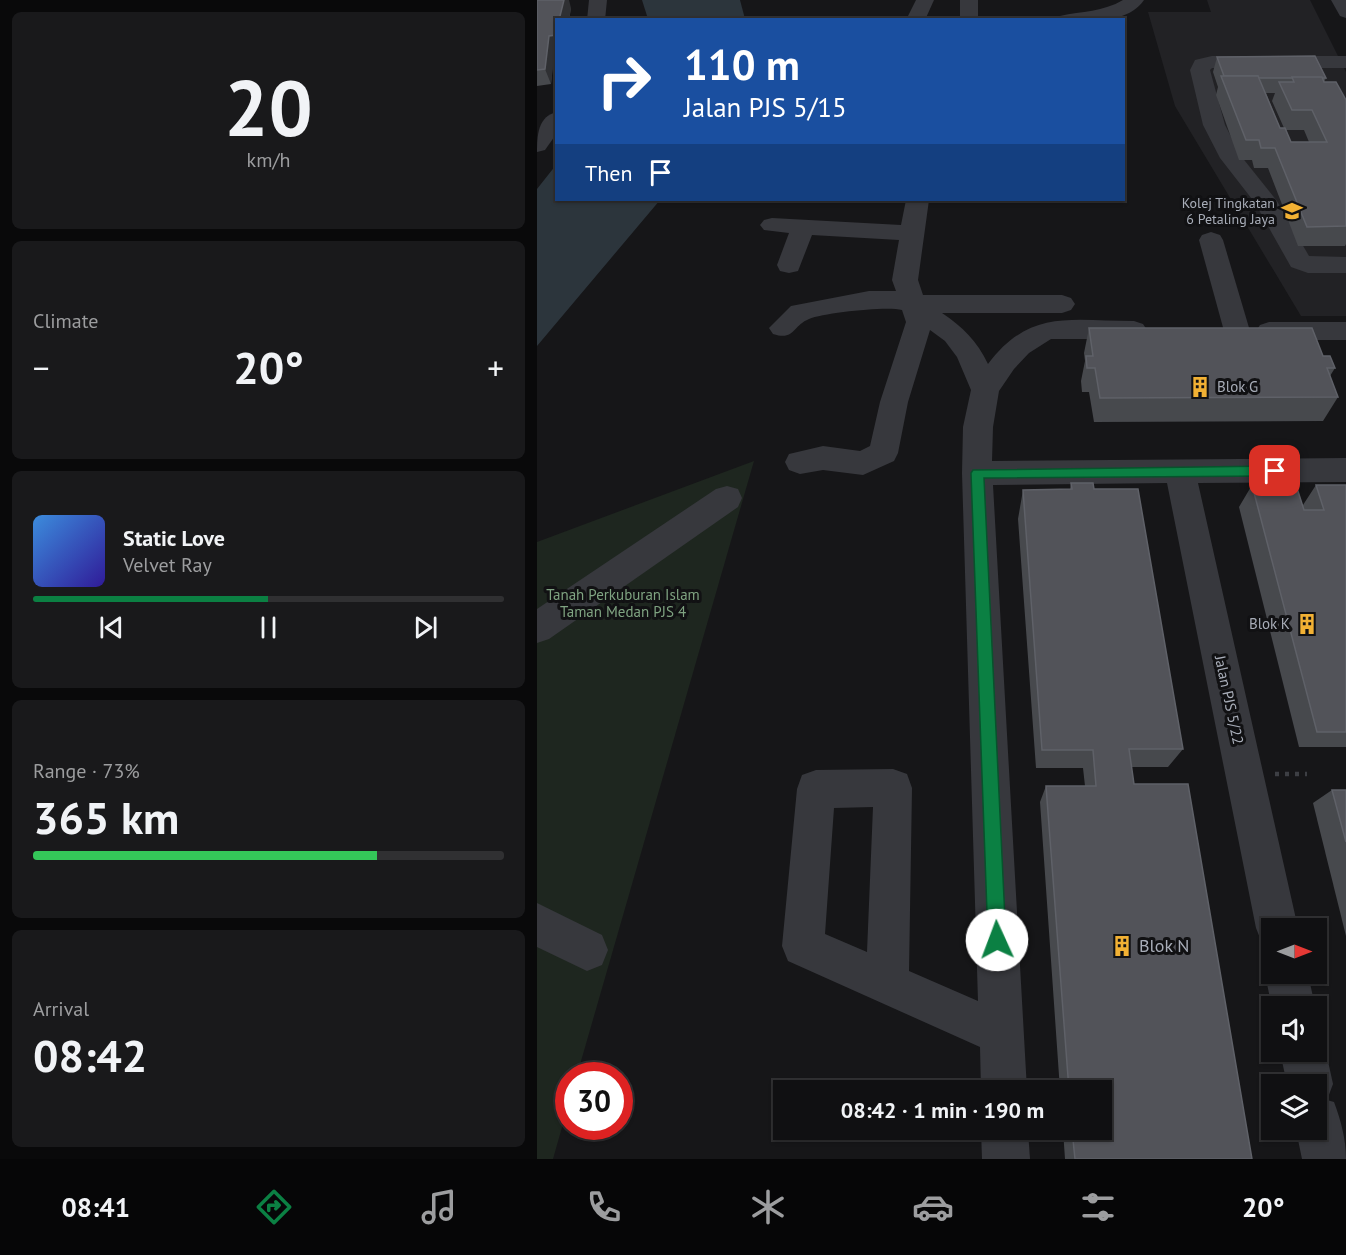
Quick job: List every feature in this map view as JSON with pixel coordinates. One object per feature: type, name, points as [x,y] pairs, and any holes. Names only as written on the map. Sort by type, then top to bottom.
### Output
[{"type":"street","points":[[595,18],[598,0]]},
{"type":"street","points":[[916,18],[925,0]]},
{"type":"street","points":[[969,0],[969,18]]},
{"type":"street","points":[[1340,0],[1346,12]]},
{"type":"street","points":[[1083,18],[1125,3]]},
{"type":"street","points":[[1333,68],[1212,62],[1203,64],[1200,70],[1214,126],[1231,158],[1265,201],[1300,261],[1308,265],[1346,265]]},
{"type":"street","points":[[537,145],[551,107]]},
{"type":"street","points":[[800,462],[823,458],[863,463],[883,453],[894,402],[919,322],[905,280],[917,201]]},
{"type":"street","points":[[772,225],[911,233]]},
{"type":"street","points":[[789,265],[804,227]]},
{"type":"street","points":[[1211,240],[1225,331],[1346,331]]},
{"type":"street","points":[[782,328],[799,312],[869,300],[893,299],[912,304],[1062,304]]},
{"type":"street","points":[[912,304],[954,334],[969,353],[985,390]]},
{"type":"street","points":[[1003,1080],[977,473],[978,427],[985,390],[1003,361],[1034,334],[1048,330],[1155,330]]},
{"type":"street","points":[[977,473],[1346,470]]},
{"type":"street","name":"Jalan PJS 5/22","points":[[1180,472],[1275,918]]},
{"type":"street","points":[[537,628],[727,498]]},
{"type":"street","points":[[887,984],[893,788],[816,789],[803,946],[887,984],[1001,1034]]},
{"type":"street","points":[[537,924],[587,950]]},
{"type":"street","points":[[1005,1140],[1006,1159]]},
{"type":"street","points":[[1322,1140],[1326,1159]]},
{"type":"shaded area","points":[[642,0],[740,0],[745,18],[648,18]]},
{"type":"shaded area","name":"Kolej Tingkatan 6 Petaling Jaya","points":[[1207,0],[1310,0],[1346,72],[1346,316],[1301,316],[1175,106],[1148,12],[1211,12]]},
{"type":"shaded area","points":[[555,166],[555,201],[659,201],[537,346],[537,189]]},
{"type":"green space","name":"Tanah Perkuburan Islam Taman Medan PJS 4","points":[[754,461],[581,1062],[555,1062],[555,1140],[558,1140],[553,1159],[537,1159],[537,542]]},
{"type":"building","points":[[537,0],[564,0],[560,18],[555,18],[555,35],[549,36],[545,69],[537,70]]},
{"type":"building","points":[[1315,56],[1326,78],[1224,76],[1217,57]]},
{"type":"building","points":[[1221,76],[1258,76],[1280,128],[1285,128],[1291,142],[1327,142],[1312,110],[1292,110],[1279,82],[1294,82],[1292,77],[1322,77],[1324,82],[1336,82],[1346,100],[1346,226],[1307,227],[1275,148],[1261,148],[1259,140],[1246,140]]},
{"type":"building","points":[[1089,328],[1312,328],[1323,356],[1330,356],[1335,368],[1327,368],[1338,397],[1100,398],[1095,368],[1087,368],[1086,356],[1093,356]]},
{"type":"building","name":"Blok N","points":[[1071,483],[1093,483],[1094,489],[1138,489],[1183,749],[1129,749],[1134,784],[1188,784],[1252,1159],[1075,1159],[1073,1140],[1112,1140],[1112,1080],[1068,1080],[1046,786],[1096,786],[1093,750],[1042,750],[1023,490],[1072,489]]},
{"type":"building","name":"Blok K","points":[[1252,485],[1296,485],[1304,510],[1324,510],[1316,485],[1346,485],[1346,732],[1317,732]]},
{"type":"building","points":[[1332,790],[1346,790],[1346,842]]},
{"type":"place","name":"Kolej Tingkatan 6 Petaling Jaya","points":[[1292,211]]},
{"type":"place","name":"Blok G","points":[[1200,387]]},
{"type":"place","name":"Blok K","points":[[1307,624]]},
{"type":"place","name":"Blok N","points":[[1122,946]]},
{"type":"route","points":[[997,940],[977,473],[1275,471]]}]
